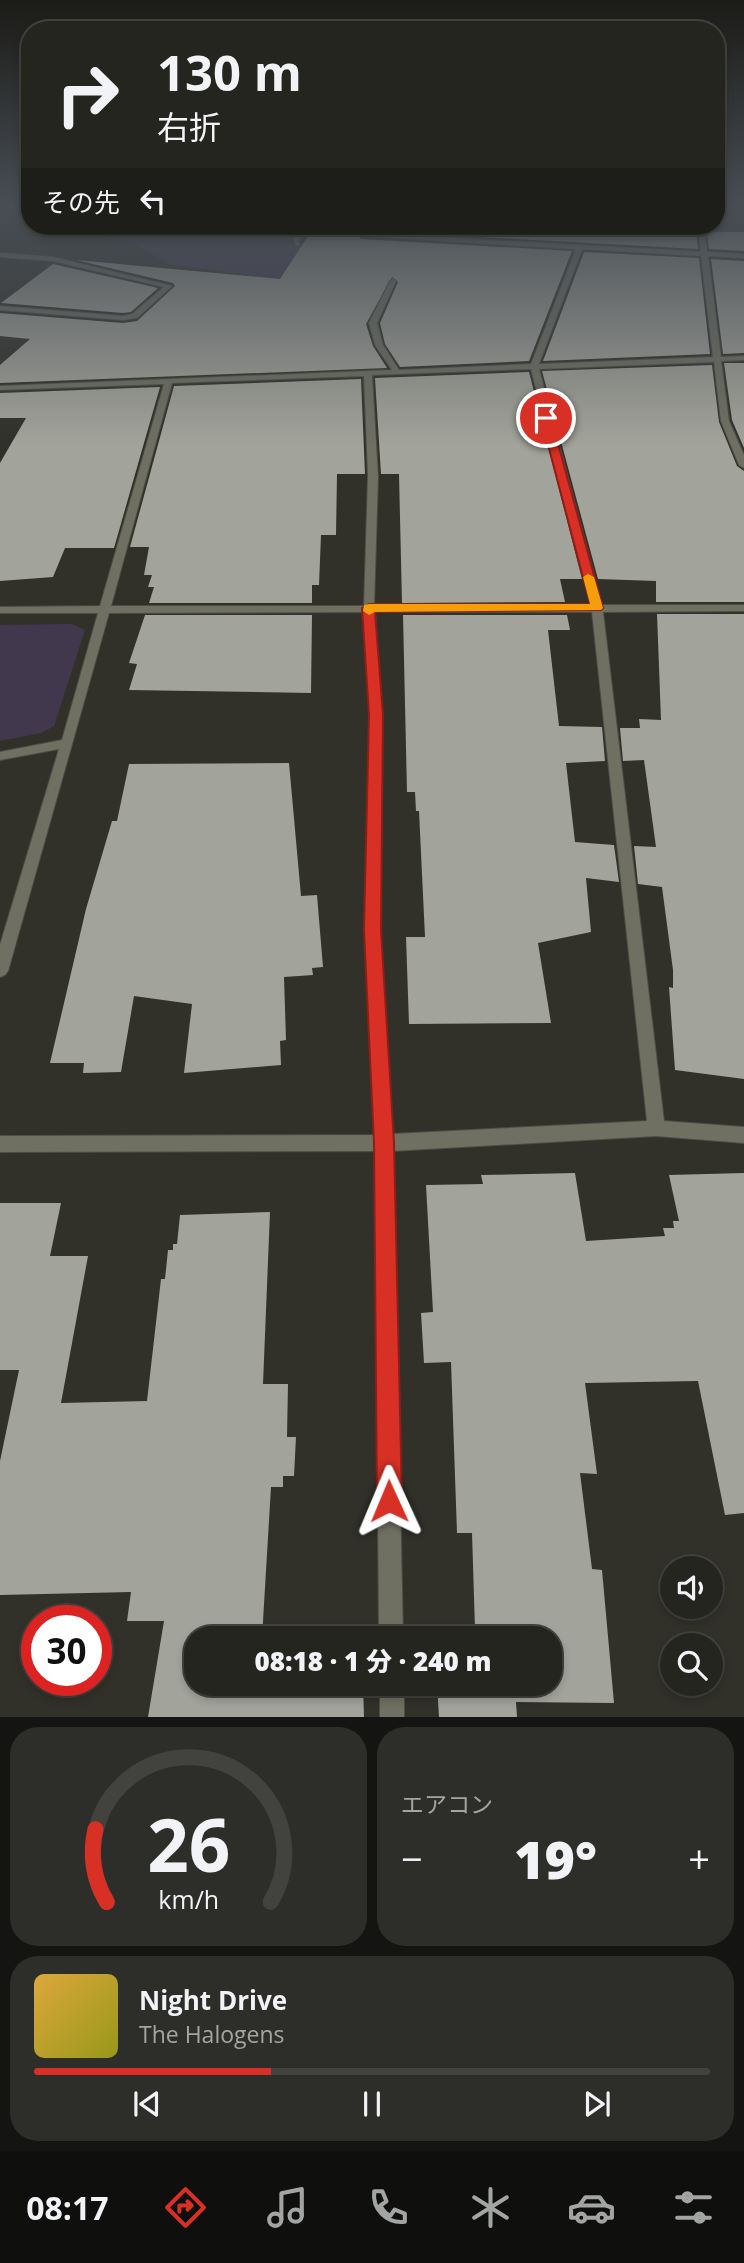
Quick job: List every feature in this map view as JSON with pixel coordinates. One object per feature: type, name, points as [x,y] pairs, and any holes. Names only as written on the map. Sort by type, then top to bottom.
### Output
[{"type":"street","points":[[0,308],[123,318],[134,316],[169,286],[161,284]]},
{"type":"street","points":[[392,284],[373,323],[379,345],[397,372]]},
{"type":"street","points":[[565,284],[534,366],[597,608],[656,1128]]},
{"type":"street","points":[[708,284],[725,421],[744,465]]},
{"type":"street","points":[[0,388],[744,358]]},
{"type":"street","points":[[368,373],[373,476],[369,608],[376,715],[372,930],[384,1143],[391,1626]]},
{"type":"street","points":[[0,971],[68,743],[168,382]]},
{"type":"street","points":[[0,610],[744,608]]},
{"type":"street","points":[[0,756],[68,743]]},
{"type":"street","points":[[0,1144],[384,1143],[656,1128],[744,1135]]},
{"type":"street","points":[[392,1696],[392,1717]]},
{"type":"shaded area","points":[[249,284],[278,284],[250,292]]},
{"type":"shaded area","points":[[72,624],[85,630],[54,726],[41,733],[0,741],[0,625]]},
{"type":"building","points":[[26,284],[141,284],[158,288],[131,312],[123,313],[1,303]]},
{"type":"building","points":[[174,284],[388,284],[366,324],[373,346],[387,368],[0,383],[0,365],[30,339],[0,336],[0,313],[123,323],[137,321],[175,286]]},
{"type":"building","points":[[397,284],[559,284],[529,361],[400,367],[385,344],[380,323]]},
{"type":"building","points":[[572,284],[702,284],[710,354],[543,361]]},
{"type":"building","points":[[714,284],[744,284],[744,353],[723,354]]},
{"type":"building","points":[[724,363],[744,363],[744,448],[732,420]]},
{"type":"building","points":[[712,365],[719,422],[737,466],[744,471],[744,602],[656,602],[656,581],[598,579],[542,371]]},
{"type":"building","points":[[529,372],[582,579],[560,579],[565,602],[402,603],[399,474],[381,474],[375,378]]},
{"type":"building","points":[[361,379],[365,474],[337,474],[336,535],[321,535],[319,585],[312,585],[312,603],[149,603],[154,587],[148,587],[152,575],[144,575],[149,547],[130,547],[174,386]]},
{"type":"building","points":[[160,387],[114,548],[65,548],[53,577],[0,581],[0,463],[26,418],[0,418],[0,393]]},
{"type":"building","points":[[657,614],[744,614],[744,1079],[675,1070],[669,987],[673,988],[673,970],[662,887],[638,884],[634,846],[656,847],[644,760],[623,761],[620,728],[640,728],[639,719],[661,720]]},
{"type":"building","points":[[145,615],[312,615],[311,693],[129,690],[137,664],[129,663]]},
{"type":"building","points":[[403,615],[567,615],[570,630],[548,630],[559,726],[602,727],[605,761],[566,763],[575,842],[614,845],[619,882],[586,878],[591,932],[538,943],[551,1023],[409,1024],[406,937],[425,937],[419,811],[416,811],[415,792],[407,792]]},
{"type":"building","points":[[289,763],[301,896],[317,895],[323,967],[312,968],[313,975],[284,977],[286,1040],[280,1041],[281,1065],[184,1073],[192,1004],[134,996],[121,1072],[83,1073],[84,1063],[50,1063],[86,909],[112,821],[117,821],[129,764]]},
{"type":"building","points":[[575,1173],[586,1241],[665,1236],[663,1228],[674,1228],[673,1221],[679,1221],[669,1175],[744,1173],[744,1513],[725,1515],[698,1381],[585,1383],[597,1474],[580,1473],[592,1569],[602,1570],[614,1703],[516,1702],[517,1717],[439,1717],[438,1696],[562,1696],[562,1626],[475,1626],[472,1533],[457,1533],[451,1362],[424,1363],[421,1313],[433,1312],[426,1185],[483,1184],[481,1175]]},
{"type":"building","points":[[0,1203],[61,1203],[50,1256],[88,1256],[61,1403],[147,1401],[161,1279],[165,1279],[168,1250],[173,1250],[173,1244],[177,1244],[180,1215],[270,1212],[263,1384],[288,1384],[287,1437],[296,1437],[294,1476],[283,1476],[283,1487],[271,1487],[263,1626],[184,1626],[184,1696],[363,1696],[364,1717],[148,1717],[164,1621],[127,1621],[131,1592],[0,1595],[0,1461],[19,1370],[0,1370]]},
{"type":"slow traffic","points":[[369,611],[369,608],[597,608],[588,577]]},
{"type":"route","points":[[389,1501],[384,1143],[372,930],[376,715],[369,608],[597,608],[546,418]]}]
